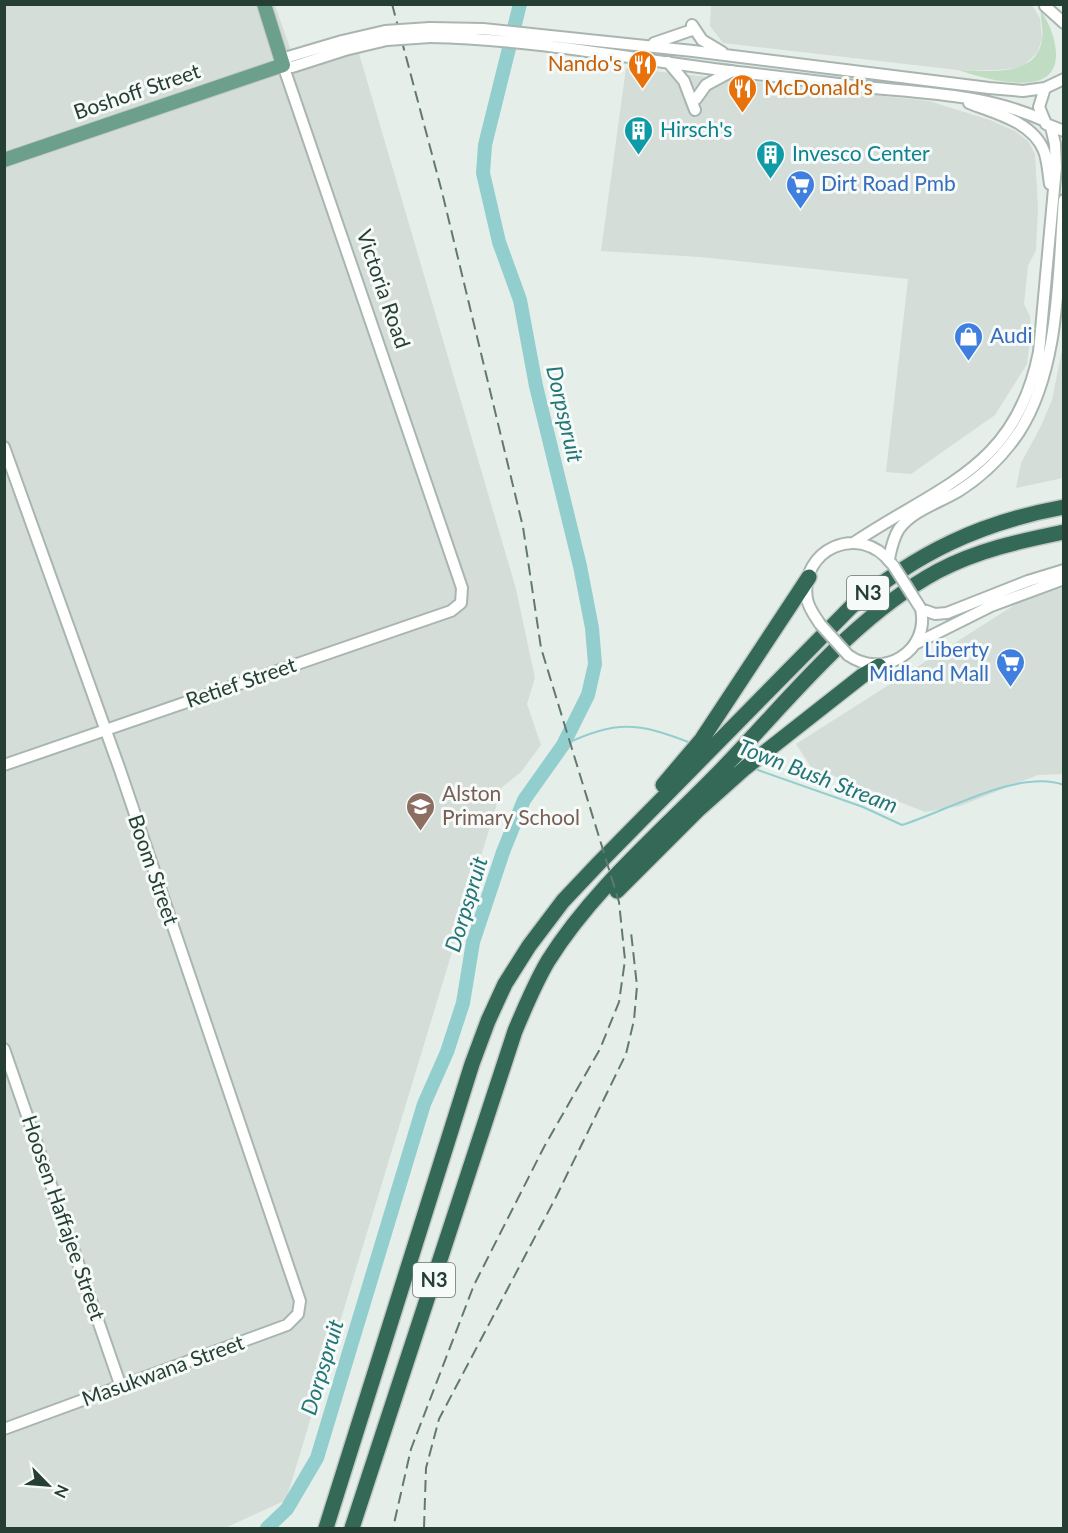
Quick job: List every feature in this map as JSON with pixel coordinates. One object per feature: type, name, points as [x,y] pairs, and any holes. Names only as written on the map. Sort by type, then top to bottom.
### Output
[{"type":"highway","name":"N3","points":[[326,1528],[472,1064],[505,984],[529,946],[563,901],[598,864],[625,827],[704,747],[851,607],[888,578],[934,549],[996,524],[1064,507]]},
{"type":"highway","name":"N3","points":[[352,1528],[515,1031],[581,928],[698,810],[820,666],[899,596],[939,571],[1002,545],[1064,532]]},
{"type":"highway","points":[[704,747],[809,577]]},
{"type":"highway","points":[[740,762],[879,666]]},
{"type":"highway","points":[[316,1528],[366,1374],[388,1332]]},
{"type":"main road","name":"Victoria Road","points":[[264,4],[288,63]]},
{"type":"main road","name":"Boshoff Street","points":[[4,160],[288,63]]},
{"type":"street","points":[[1045,6],[1064,23]]},
{"type":"street","points":[[639,46],[665,41],[692,28],[707,44],[729,56]]},
{"type":"street","points":[[288,63],[385,31],[482,34],[639,46],[1023,91],[1045,88],[1064,79]]},
{"type":"street","points":[[535,39],[732,71],[944,93],[1011,107],[1064,131]]},
{"type":"street","points":[[668,62],[684,81],[696,104],[706,85],[732,71]]},
{"type":"street","name":"Victoria Road","points":[[288,63],[462,588]]},
{"type":"street","points":[[891,562],[895,538],[907,521],[958,491],[987,469],[1013,440],[1028,415],[1043,377],[1057,292],[1058,200],[1056,152],[1047,123],[1039,107],[1045,88]]},
{"type":"street","points":[[855,542],[966,475],[995,448],[1019,415],[1034,376],[1039,352],[1058,200],[1045,153],[1035,137],[1012,120],[944,93]]},
{"type":"street","name":"Boom Street","points":[[4,447],[106,730],[299,1293]]},
{"type":"street","points":[[915,645],[921,631],[921,609],[891,562],[874,548],[855,542],[838,544],[830,548],[815,564],[809,577],[807,599],[820,624],[849,655],[862,663],[879,666],[991,606],[1064,579]]},
{"type":"street","points":[[921,609],[935,614],[947,613],[1028,581],[1064,570]]},
{"type":"street","name":"Retief Street","points":[[4,765],[451,611],[461,603],[462,588]]},
{"type":"street","name":"Hoosen Haffajee Street","points":[[4,1049],[121,1387]]},
{"type":"street","name":"Masukwana Street","points":[[4,1429],[287,1324],[298,1314],[299,1293]]},
{"type":"shaded area","points":[[1031,4],[1040,18],[1042,39],[1037,53],[1021,68],[996,70],[958,70],[723,43],[710,26],[711,5]]},
{"type":"shaded area","points":[[5,5],[275,5],[298,71],[358,50],[516,589],[535,678],[527,704],[541,745],[521,772],[502,787],[286,1500],[225,1528],[5,1528]]},
{"type":"shaded area","points":[[626,68],[929,101],[990,120],[1015,131],[1028,141],[1035,154],[1038,208],[1036,250],[1028,266],[1024,304],[1030,316],[1031,332],[1027,364],[995,415],[911,474],[886,472],[908,279],[700,257],[601,251]]},
{"type":"shaded area","points":[[1063,345],[1063,478],[1016,488],[1021,463],[1052,400]]},
{"type":"shaded area","points":[[1063,585],[1063,774],[1038,775],[960,806],[925,812],[811,767],[796,744],[1016,604]]},
{"type":"green space","points":[[1041,11],[1051,29],[1056,50],[1053,70],[1047,77],[1028,83],[1018,83],[976,76],[958,70],[1008,70],[1030,61],[1038,52],[1042,40]]},
{"type":"waterway","name":"Dorpspruit","points":[[267,1528],[287,1509],[317,1458],[424,1104],[447,1052],[463,1003],[473,942],[503,852],[524,800],[563,745],[588,695],[595,664],[592,628],[580,566],[536,386],[520,300],[499,242],[483,173],[485,145],[520,4]]},
{"type":"waterway","name":"Town Bush Stream","points":[[563,745],[598,731],[627,727],[656,731],[691,743]]},
{"type":"waterway","name":"Town Bush Stream","points":[[755,769],[863,807],[902,825],[1005,787],[1026,782],[1046,781],[1064,785]]},
{"type":"railway","points":[[392,4],[442,192],[523,527],[541,648],[619,902],[625,960],[619,1002],[600,1049],[544,1147],[474,1285],[411,1449],[393,1528]]},
{"type":"railway","points":[[424,1528],[426,1468],[439,1419],[556,1197],[626,1054],[634,1020],[637,986],[631,932]]},
{"type":"place","name":"Nando's","points":[[643,90]]},
{"type":"place","name":"McDonald's","points":[[743,114]]},
{"type":"place","name":"Hirsch's","points":[[639,156]]},
{"type":"place","name":"Invesco Center","points":[[771,180]]},
{"type":"place","name":"Dirt Road Pmb","points":[[800,210]]},
{"type":"place","name":"Audi","points":[[969,362]]},
{"type":"place","name":"Liberty Midland Mall","points":[[1010,688]]},
{"type":"place","name":"Alston Primary School","points":[[421,832]]}]
